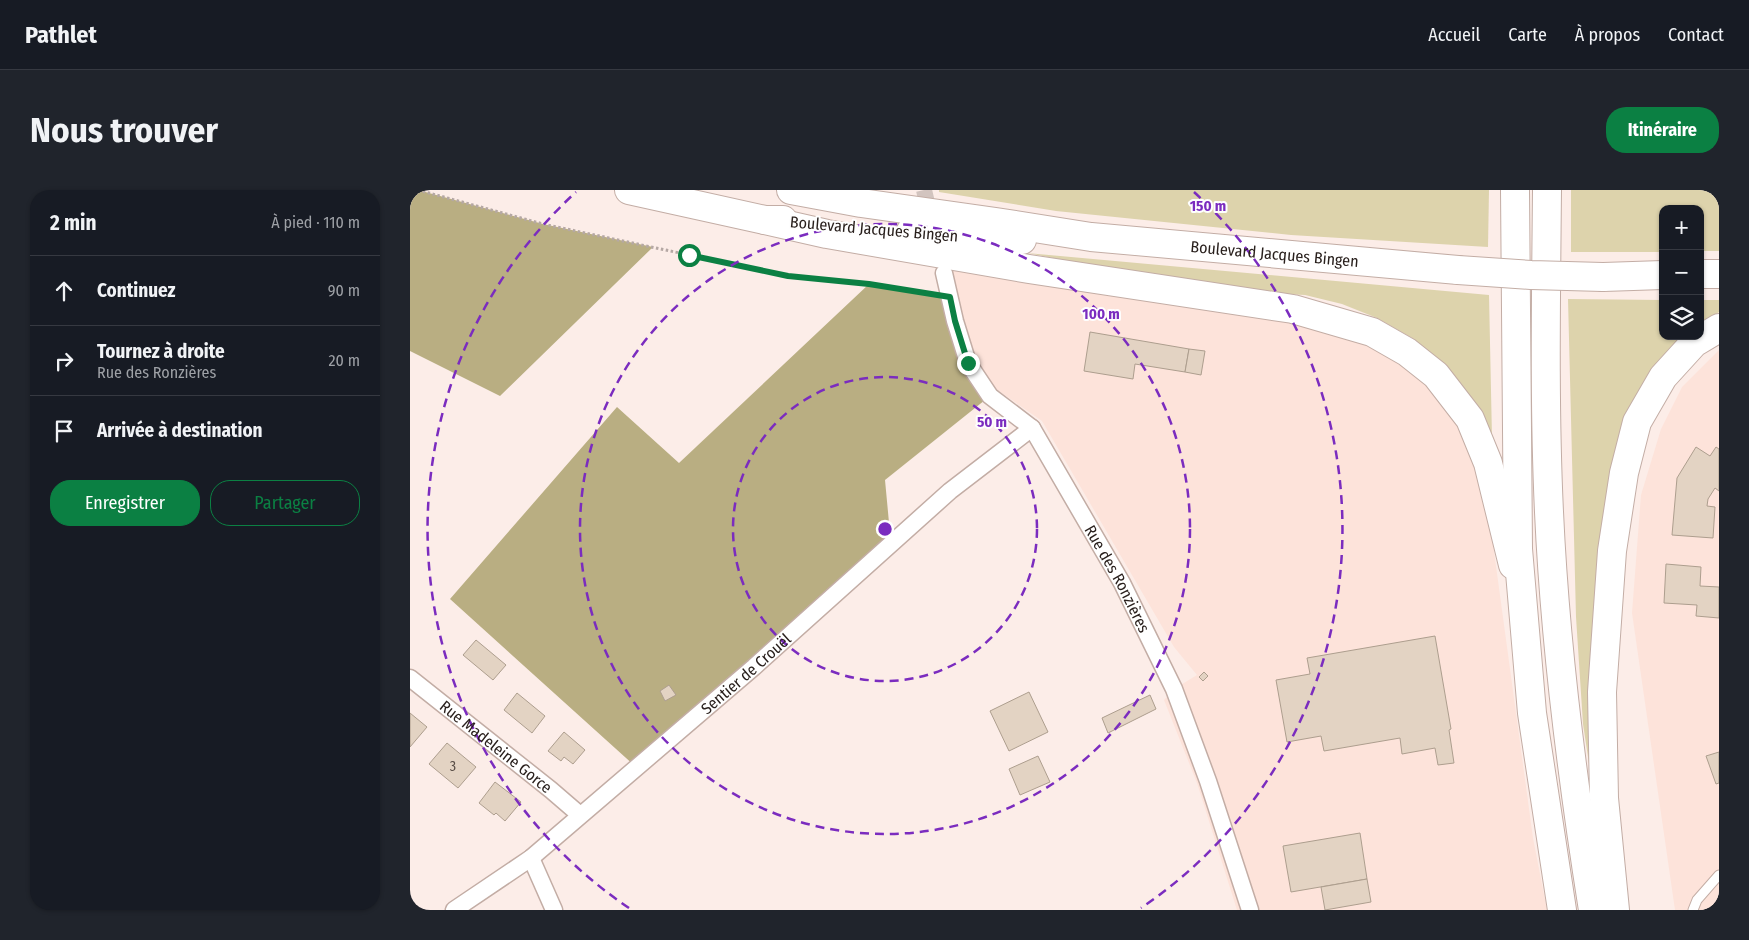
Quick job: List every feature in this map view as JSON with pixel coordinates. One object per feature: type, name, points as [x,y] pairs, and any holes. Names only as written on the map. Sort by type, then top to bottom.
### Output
[{"type":"highway","name":"Boulevard Jacques Bingen","points":[[629,190],[765,220],[834,222],[994,241],[1091,237]]},
{"type":"highway","name":"Boulevard Jacques Bingen","points":[[791,190],[861,203],[1091,237],[1458,270],[1531,275],[1659,276]]},
{"type":"highway","points":[[1515,190],[1518,549],[1532,713],[1562,910]]},
{"type":"highway","points":[[1547,190],[1545,375],[1548,512],[1560,670],[1576,801],[1593,910]]},
{"type":"highway","points":[[765,220],[828,234],[1029,269],[1293,309],[1372,332],[1407,352],[1436,375],[1470,419],[1488,464],[1522,599]]},
{"type":"highway","points":[[1704,274],[1719,274]]},
{"type":"highway","points":[[1615,910],[1604,798],[1602,692],[1612,550],[1624,473],[1637,422],[1663,377],[1694,343],[1719,328]]},
{"type":"street","name":"Rue des Ronzières","points":[[944,273],[955,321],[968,363],[990,396],[1032,428],[1122,583],[1174,689],[1208,781],[1250,910]]},
{"type":"street","name":"Sentier de Crouël","points":[[454,910],[531,858],[754,667],[950,491],[1032,428]]},
{"type":"street","name":"Rue Madeleine Gorce","points":[[410,678],[580,815]]},
{"type":"street","points":[[531,858],[554,910]]},
{"type":"lane","points":[[1693,910],[1697,900],[1719,875]]},
{"type":"path","points":[[418,190],[543,224],[788,276],[869,284],[950,297]]},
{"type":"shaded area","points":[[410,190],[418,190],[543,224],[653,247],[500,396],[410,351]]},
{"type":"shaded area","points":[[939,190],[1489,190],[1488,247],[1291,235],[1056,211],[939,192]]},
{"type":"shaded area","points":[[1571,190],[1719,190],[1719,251],[1704,251],[1704,205],[1659,205],[1659,252],[1571,252]]},
{"type":"shaded area","points":[[1027,253],[1489,295],[1492,438],[1470,397],[1442,362],[1412,338],[1377,318],[1342,304],[1305,295],[1262,293],[1122,271]]},
{"type":"shaded area","points":[[952,267],[1246,311],[1367,341],[1429,380],[1482,463],[1533,838],[1547,910],[1237,910],[1197,783],[1164,700],[1174,689],[1197,675],[1174,647],[1042,421],[996,389],[974,358],[957,298]]},
{"type":"shaded area","points":[[869,284],[950,297],[990,396],[885,480],[891,544],[636,767],[450,599],[617,407],[679,463]]},
{"type":"shaded area","points":[[1568,299],[1659,300],[1659,340],[1684,340],[1645,388],[1592,783],[1583,724],[1576,617]]},
{"type":"shaded area","points":[[1704,300],[1719,300],[1719,312],[1704,323]]},
{"type":"shaded area","points":[[1719,350],[1719,910],[1675,910],[1632,613],[1641,495],[1661,429],[1682,387]]},
{"type":"building","points":[[1090,332],[1189,349],[1185,372],[1135,364],[1133,379],[1084,371]]},
{"type":"building","points":[[1189,349],[1205,351],[1201,375],[1185,372]]},
{"type":"building","points":[[1696,447],[1710,456],[1716,447],[1719,449],[1719,491],[1715,488],[1708,499],[1707,506],[1715,507],[1713,538],[1672,535],[1677,478]]},
{"type":"building","points":[[1666,564],[1701,567],[1700,586],[1719,587],[1719,618],[1696,616],[1697,605],[1664,603]]},
{"type":"building","points":[[1435,636],[1451,729],[1449,730],[1454,763],[1438,765],[1435,748],[1402,754],[1400,738],[1324,751],[1321,736],[1287,742],[1276,680],[1310,674],[1307,658]]},
{"type":"building","points":[[476,640],[506,665],[493,680],[463,655]]},
{"type":"building","points":[[1204,672],[1208,676],[1203,681],[1199,677]]},
{"type":"building","points":[[669,685],[676,695],[665,701],[660,691]]},
{"type":"building","points":[[1029,692],[1048,732],[1009,751],[990,711]]},
{"type":"building","points":[[517,693],[545,716],[532,733],[504,710]]},
{"type":"building","points":[[1150,695],[1156,709],[1108,733],[1102,718]]},
{"type":"building","points":[[410,713],[427,727],[410,747]]},
{"type":"building","points":[[564,732],[585,750],[573,764],[564,757],[561,761],[548,751]]},
{"type":"building","points":[[447,743],[476,767],[458,788],[429,764]]},
{"type":"building","points":[[1719,752],[1719,783],[1716,784],[1706,756]]},
{"type":"building","points":[[1038,756],[1050,782],[1020,795],[1009,769]]},
{"type":"building","points":[[495,782],[521,802],[505,821],[479,803]]},
{"type":"building","points":[[1360,833],[1367,879],[1291,892],[1283,846]]},
{"type":"building","points":[[1367,879],[1371,902],[1325,910],[1321,887]]},
{"type":"tunnel","points":[[924,190],[931,220]]},
{"type":"route","points":[[689,255],[788,276],[869,284],[950,297],[968,363]]}]
